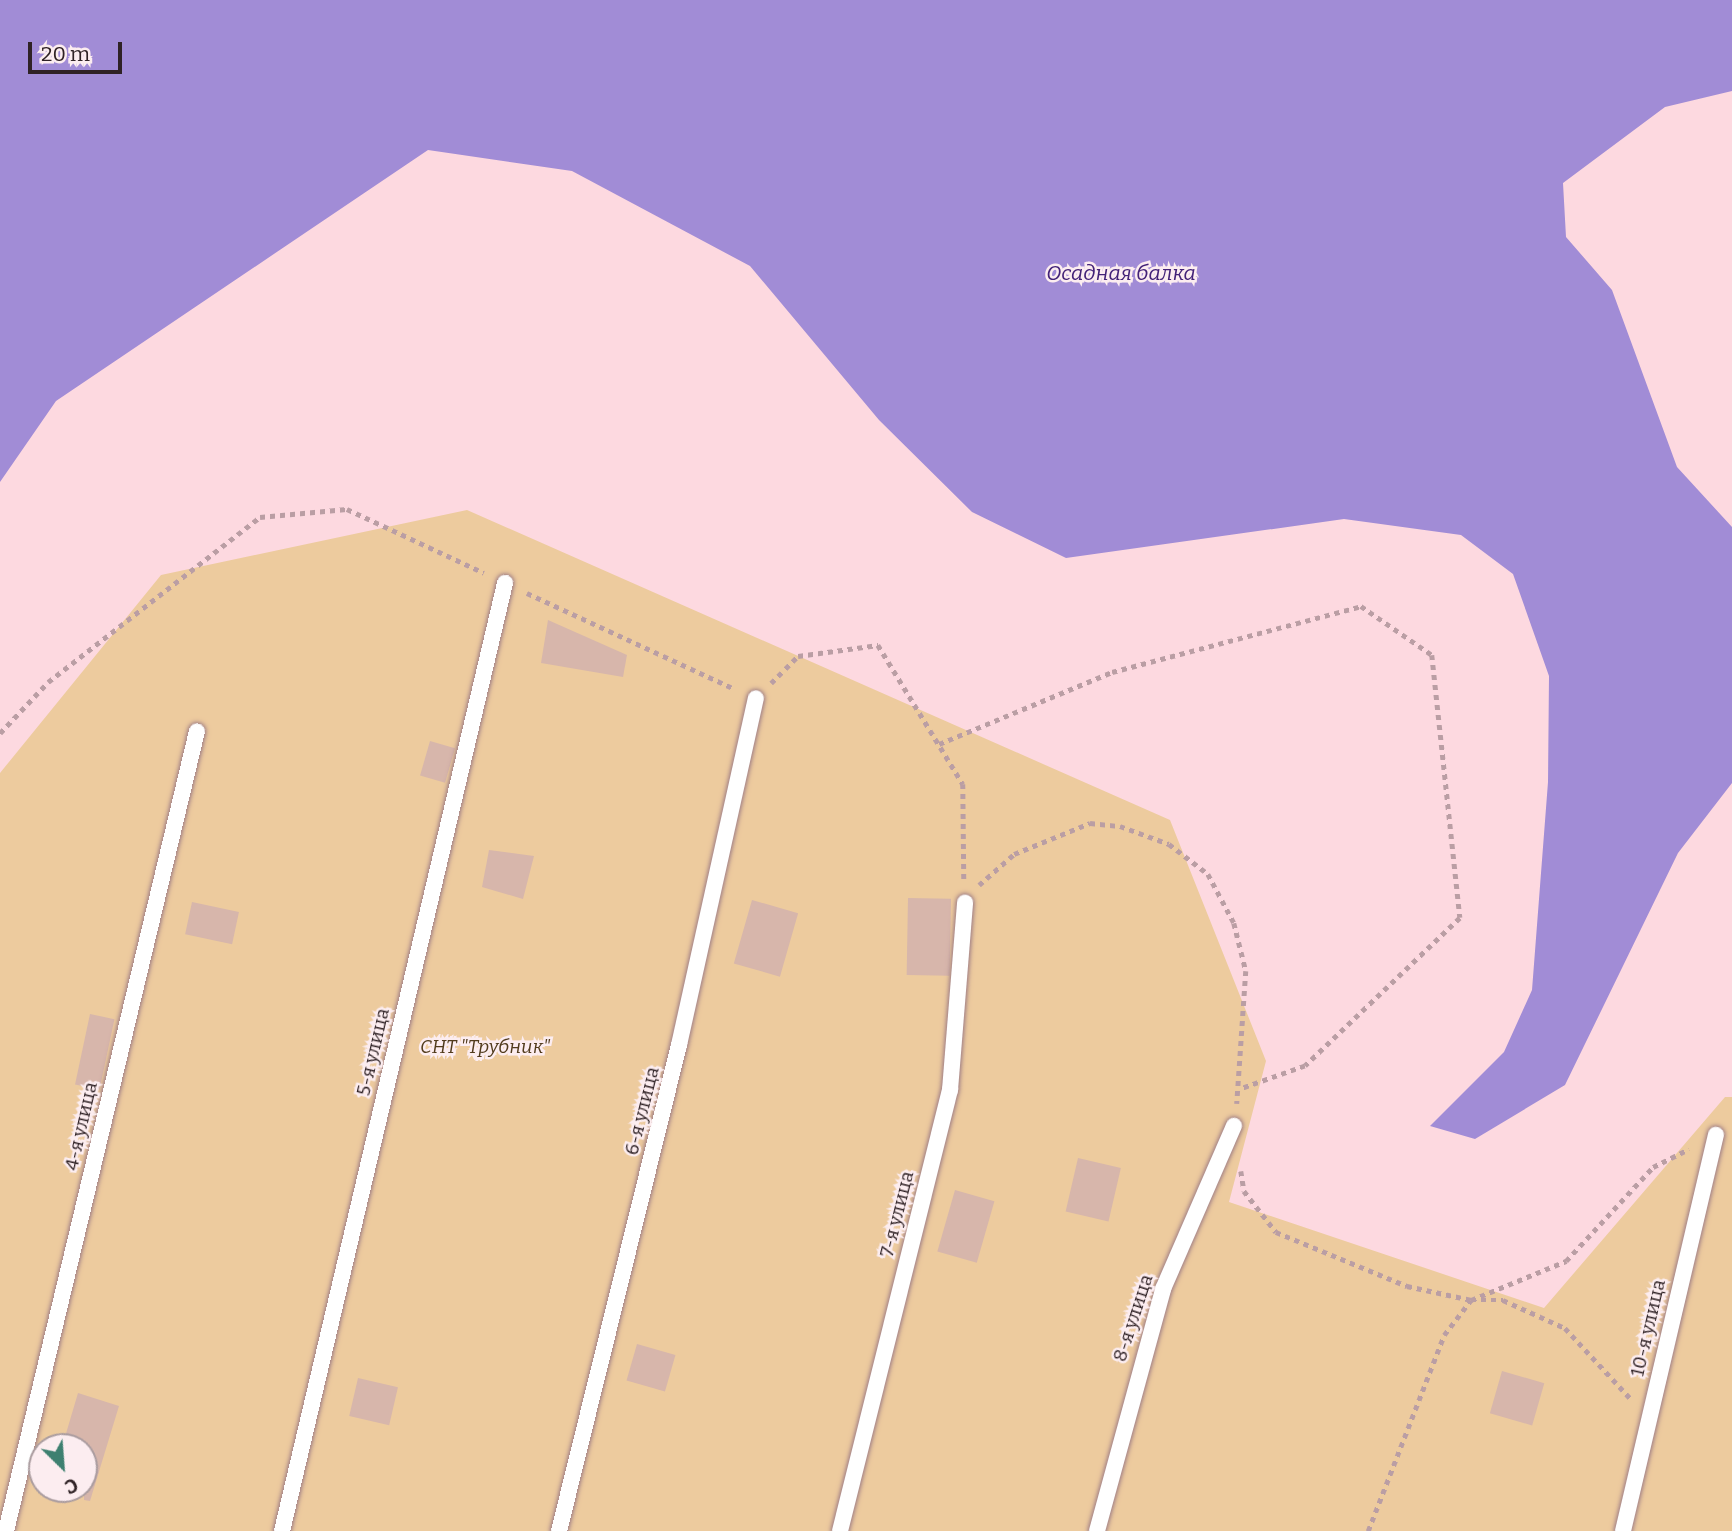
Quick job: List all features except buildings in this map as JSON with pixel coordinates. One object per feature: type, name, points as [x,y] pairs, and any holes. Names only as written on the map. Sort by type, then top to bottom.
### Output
[{"type":"lane","name":"5-я улица","points":[[282,1531],[505,583]]},
{"type":"lane","name":"6-я улица","points":[[559,1531],[680,1045],[756,698]]},
{"type":"lane","name":"4-я улица","points":[[6,1531],[197,730]]},
{"type":"lane","name":"7-я улица","points":[[840,1531],[950,1090],[965,903]]},
{"type":"lane","name":"8-я улица","points":[[1097,1531],[1163,1289],[1234,1126]]},
{"type":"lane","name":"10-я улица","points":[[1623,1531],[1716,1135]]},
{"type":"path","points":[[0,733],[48,682],[260,517],[347,509],[756,698],[798,656],[878,645],[963,783],[965,903]]},
{"type":"path","points":[[939,744],[1112,672],[1361,606],[1432,655],[1460,918],[1306,1066],[1240,1088]]},
{"type":"path","points":[[965,903],[1014,854],[1090,823],[1121,826],[1169,844],[1208,874],[1234,923],[1246,971],[1240,1088],[1234,1126]]},
{"type":"path","points":[[1368,1531],[1444,1335],[1471,1300],[1566,1261],[1653,1167],[1716,1135]]},
{"type":"path","points":[[1240,1165],[1244,1191],[1276,1232],[1407,1286],[1471,1300],[1503,1300],[1565,1328],[1617,1381],[1647,1421]]},
{"type":"green space","name":"СНТ \"Трубник\"","points":[[467,510],[1170,820],[1266,1061],[1229,1202],[1544,1308],[1725,1097],[1732,1097],[1732,1531],[0,1531],[0,773],[161,575]]},
{"type":"water","name":"Осадная балка","points":[[0,0],[1732,0],[1732,91],[1665,107],[1563,183],[1566,237],[1612,290],[1677,467],[1732,527],[1732,783],[1678,853],[1565,1085],[1475,1139],[1430,1126],[1504,1052],[1532,990],[1548,782],[1549,676],[1513,574],[1461,535],[1344,519],[1066,558],[972,512],[879,420],[750,266],[572,171],[428,150],[56,401],[0,482]]}]
